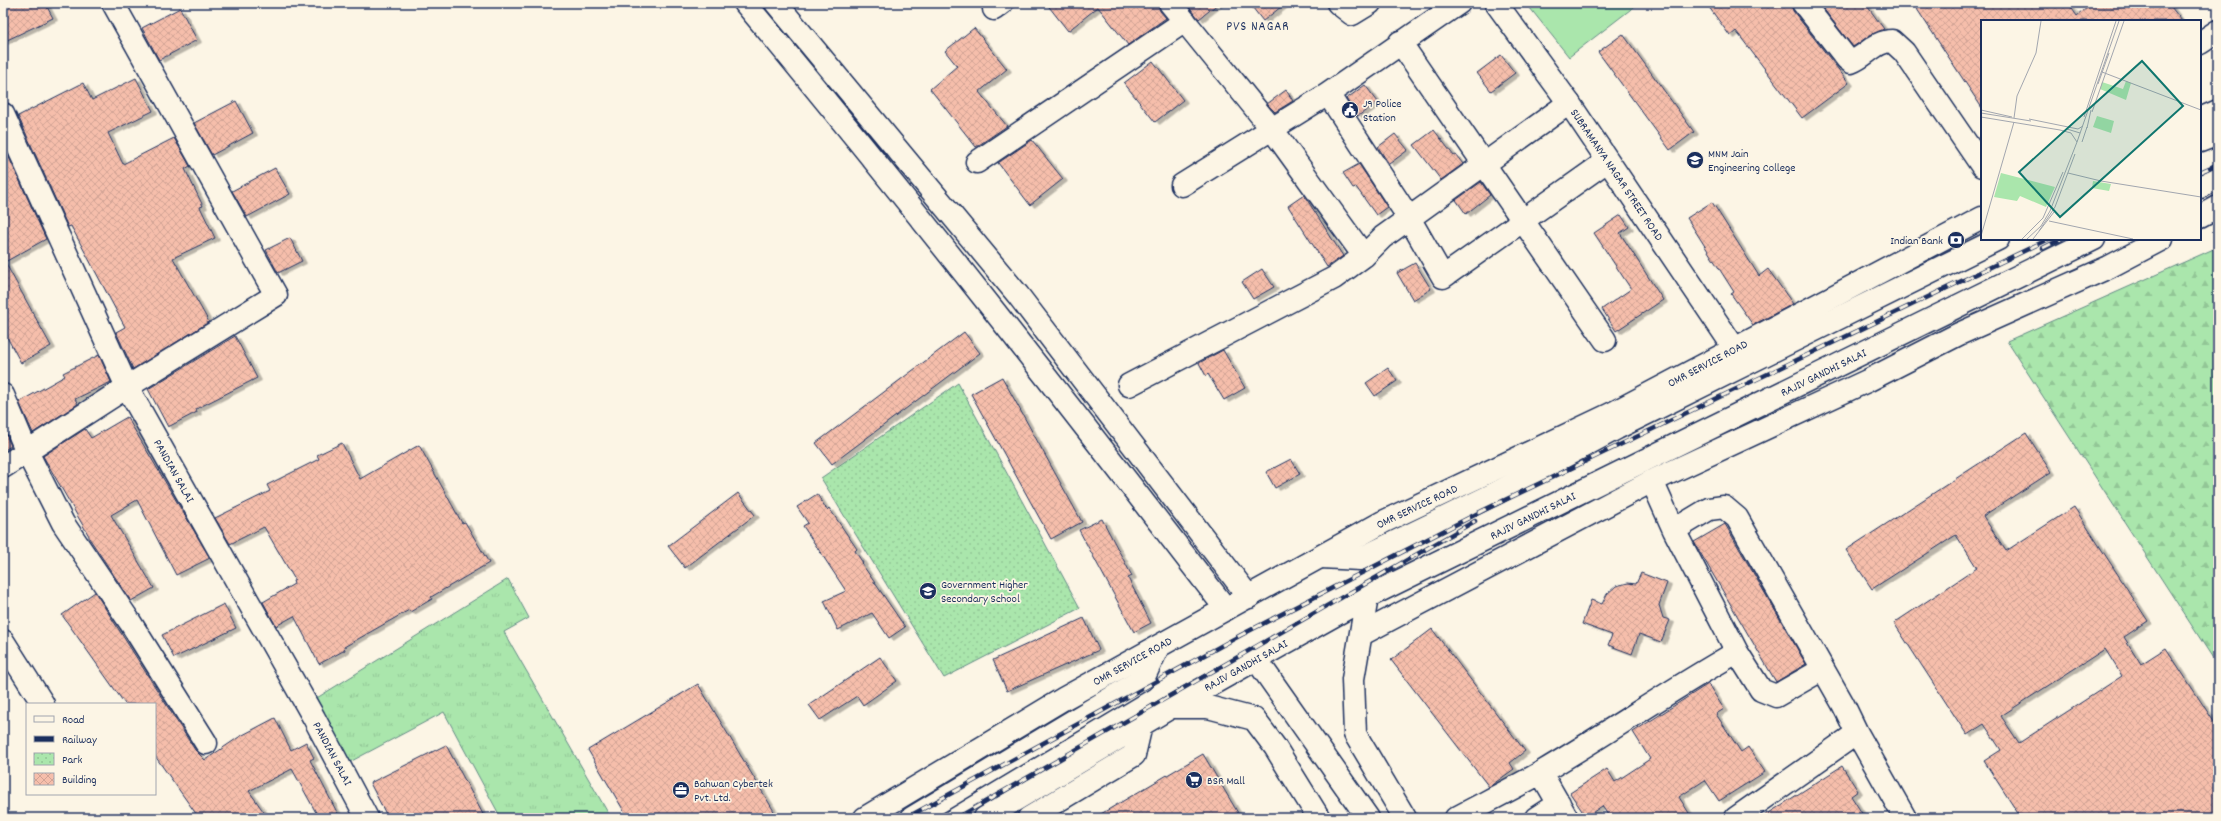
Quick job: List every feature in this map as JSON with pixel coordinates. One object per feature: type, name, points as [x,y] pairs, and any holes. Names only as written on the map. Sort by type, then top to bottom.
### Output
[{"type":"street","points":[[3,467],[127,387],[276,295],[113,3]]},
{"type":"street","points":[[745,3],[831,107],[1037,364],[1226,609]]},
{"type":"street","points":[[776,3],[1018,295],[1248,597]]},
{"type":"street","points":[[1170,3],[1272,129],[1364,256]]},
{"type":"street","points":[[1338,3],[1352,14],[1370,3]]},
{"type":"street","points":[[1182,185],[1328,94],[1400,42],[1459,3]]},
{"type":"street","name":"SUBRAMANYA NAGAR STREET ROAD","points":[[1496,3],[1569,103],[1739,358]]},
{"type":"street","points":[[1802,3],[1852,62],[1861,58],[1883,41],[1892,41],[1904,52],[1981,165]]},
{"type":"street","points":[[977,162],[1185,21]]},
{"type":"street","points":[[2201,42],[2218,31]]},
{"type":"street","points":[[1400,42],[1605,340]]},
{"type":"street","points":[[1328,94],[1409,218],[1443,276],[1607,161]]},
{"type":"street","points":[[1128,385],[1334,278],[1364,256],[1383,237],[1569,103]]},
{"type":"street","points":[[2201,118],[2218,111]]},
{"type":"street","name":"PANDIAN SALAI","points":[[3,114],[127,387],[314,718],[366,818]]},
{"type":"street","points":[[2201,141],[2218,134]]},
{"type":"street","points":[[2201,186],[2218,178]]},
{"type":"street","points":[[2201,216],[2218,207]]},
{"type":"street","name":"OMR SERVICE ROAD","points":[[865,818],[1063,699],[1383,522],[1611,414],[1739,358],[1981,219]]},
{"type":"street","points":[[1321,557],[1360,559],[1496,493],[1617,428],[1739,358],[1996,240]]},
{"type":"street","name":"RAJIV GANDHI SALAI","points":[[985,818],[1171,707],[1367,596],[2092,240]]},
{"type":"street","points":[[1362,634],[1652,481],[1866,382],[1959,334],[2109,267],[2160,240]]},
{"type":"street","points":[[3,395],[27,452],[63,523],[130,622],[206,743]]},
{"type":"street","points":[[1652,481],[1674,530],[1737,652],[1747,671],[1761,690],[1776,696],[1823,669]]},
{"type":"street","points":[[1674,530],[1709,509],[1724,507],[1737,518],[1823,669],[1905,818]]},
{"type":"street","points":[[1367,596],[1362,634],[1353,679],[1355,734],[1405,818]]},
{"type":"street","points":[[3,641],[42,703]]},
{"type":"street","points":[[912,818],[1143,679],[1158,647]]},
{"type":"street","points":[[1456,818],[1540,773],[1629,719],[1679,685],[1737,652]]},
{"type":"street","points":[[1256,659],[1368,818]]},
{"type":"street","points":[[1171,707],[1208,707],[1254,718],[1319,818]]},
{"type":"street","points":[[1029,818],[1134,755],[1142,725]]},
{"type":"street","points":[[1736,818],[1857,733]]},
{"type":"street","points":[[1536,818],[1563,811],[1540,773]]},
{"type":"green space","points":[[1526,3],[1639,3],[1569,57]]},
{"type":"green space","points":[[2218,247],[2218,666],[2007,341]]},
{"type":"green space","points":[[958,383],[1080,608],[944,678],[821,478]]},
{"type":"green space","points":[[508,579],[529,618],[504,632],[611,818],[501,818],[444,712],[346,764],[312,701]]},
{"type":"building","points":[[3,3],[45,3],[53,18],[3,42]]},
{"type":"building","points":[[1046,3],[1158,3],[1160,11],[1166,18],[1128,45],[1098,7],[1068,31]]},
{"type":"building","points":[[1186,3],[1219,3],[1199,19]]},
{"type":"building","points":[[1249,3],[1286,3],[1263,21]]},
{"type":"building","points":[[1706,3],[1791,3],[1793,11],[1849,83],[1802,118],[1736,31],[1730,36]]},
{"type":"building","points":[[1819,3],[1865,3],[1884,29],[1870,35],[1853,47]]},
{"type":"building","points":[[1913,3],[2068,3],[2077,16],[2093,3],[2168,3],[2181,20],[1981,20],[1981,106]]},
{"type":"building","points":[[180,8],[197,40],[159,60],[142,28]]},
{"type":"building","points":[[974,28],[1007,69],[979,92],[1007,126],[976,147],[930,89],[957,66],[945,51]]},
{"type":"building","points":[[1623,34],[1694,132],[1670,150],[1598,52]]},
{"type":"building","points":[[1501,55],[1515,73],[1491,91],[1477,73]]},
{"type":"building","points":[[1153,61],[1183,100],[1155,122],[1124,83]]},
{"type":"building","points":[[136,78],[153,111],[108,133],[123,164],[174,138],[190,166],[185,169],[203,206],[200,207],[215,238],[173,258],[209,322],[133,369],[116,332],[125,327],[71,226],[68,227],[18,116],[83,83],[92,100]]},
{"type":"building","points":[[1365,85],[1378,102],[1358,116],[1346,99]]},
{"type":"building","points":[[1286,90],[1293,101],[1275,112],[1267,104]]},
{"type":"building","points":[[236,101],[253,133],[212,155],[194,123]]},
{"type":"building","points":[[1434,130],[1454,156],[1456,155],[1463,164],[1441,180],[1414,145]]},
{"type":"building","points":[[1395,134],[1408,150],[1389,164],[1378,147]]},
{"type":"building","points":[[1032,140],[1063,179],[1030,205],[998,163]]},
{"type":"building","points":[[3,144],[46,239],[5,262],[51,346],[21,363],[3,330]]},
{"type":"building","points":[[1359,164],[1387,207],[1376,215],[1356,187],[1353,188],[1343,173]]},
{"type":"building","points":[[275,168],[290,194],[247,217],[232,191]]},
{"type":"building","points":[[1481,182],[1490,195],[1466,214],[1456,200]]},
{"type":"building","points":[[1304,195],[1343,256],[1327,267],[1288,206]]},
{"type":"building","points":[[1712,202],[1759,276],[1768,269],[1793,304],[1753,325],[1731,294],[1734,292],[1687,218]]},
{"type":"building","points":[[1621,215],[1629,227],[1620,233],[1663,300],[1616,331],[1602,309],[1631,289],[1594,233]]},
{"type":"building","points":[[290,238],[302,261],[278,273],[266,250]]},
{"type":"building","points":[[1415,263],[1431,289],[1413,300],[1397,273]]},
{"type":"building","points":[[1262,269],[1274,287],[1253,299],[1242,282]]},
{"type":"building","points":[[964,332],[980,353],[832,464],[816,443]]},
{"type":"building","points":[[235,336],[257,378],[196,409],[197,412],[168,427],[148,389]]},
{"type":"building","points":[[1223,350],[1245,388],[1224,400],[1208,374],[1206,376],[1199,363]]},
{"type":"building","points":[[99,355],[111,382],[75,399],[78,404],[33,433],[19,402],[65,376],[63,373]]},
{"type":"building","points":[[1388,368],[1397,381],[1375,396],[1366,383]]},
{"type":"building","points":[[1002,377],[1082,522],[1051,539],[971,394]]},
{"type":"building","points":[[127,417],[210,558],[176,575],[137,500],[111,515],[154,588],[131,601],[89,538],[43,456],[85,429],[91,438]]},
{"type":"building","points":[[3,427],[11,446],[3,451]]},
{"type":"building","points":[[2026,433],[2051,472],[1983,516],[2006,551],[2074,507],[2148,621],[2124,637],[2141,664],[2166,648],[2218,728],[2218,818],[2021,818],[1984,761],[2001,750],[1984,724],[1967,735],[1894,623],[1977,568],[1956,535],[1872,589],[1846,550]],"holes":[[[2105,649],[2122,676],[2019,743],[2001,716]]]},
{"type":"building","points":[[342,443],[360,479],[419,445],[462,523],[465,522],[489,563],[431,597],[432,599],[410,612],[409,610],[344,647],[345,650],[319,664],[294,616],[276,626],[263,602],[294,584],[293,581],[295,580],[264,527],[230,544],[215,518],[270,491],[267,485],[319,459],[317,455]]},
{"type":"building","points":[[1291,459],[1300,474],[1275,488],[1266,472]]},
{"type":"building","points":[[738,493],[755,515],[685,568],[668,546]]},
{"type":"building","points":[[817,494],[827,510],[829,508],[857,549],[855,551],[863,563],[862,564],[905,627],[889,638],[872,613],[838,630],[824,601],[846,591],[803,526],[808,523],[797,507]]},
{"type":"building","points":[[1102,519],[1132,576],[1128,578],[1151,623],[1134,632],[1079,530]]},
{"type":"building","points":[[1725,524],[1806,664],[1776,682],[1694,542]]},
{"type":"building","points":[[1641,573],[1667,583],[1659,605],[1663,618],[1670,620],[1661,642],[1639,634],[1632,654],[1608,645],[1612,635],[1582,624],[1591,600],[1602,604],[1607,594],[1616,586],[1628,583],[1636,584]]},
{"type":"building","points":[[95,592],[195,750],[205,760],[239,737],[275,718],[291,750],[306,742],[314,758],[310,760],[340,818],[319,818],[292,769],[249,791],[268,818],[199,818],[156,757],[156,703],[124,703],[62,615]]},
{"type":"building","points":[[224,604],[236,628],[174,658],[162,635]]},
{"type":"building","points":[[1084,618],[1099,650],[1007,691],[993,660]]},
{"type":"building","points":[[1432,629],[1525,751],[1510,763],[1514,769],[1489,787],[1391,660]]},
{"type":"building","points":[[880,657],[897,681],[863,705],[857,696],[820,720],[809,705]]},
{"type":"building","points":[[698,684],[778,818],[628,818],[588,750]]},
{"type":"building","points":[[1708,684],[1724,709],[1716,714],[1741,752],[1748,747],[1765,772],[1719,801],[1705,780],[1679,797],[1692,818],[1610,818],[1602,806],[1586,817],[1570,793],[1607,769],[1615,782],[1650,759],[1633,732]]},
{"type":"building","points":[[446,745],[485,818],[388,818],[370,783]]},
{"type":"building","points":[[1203,754],[1241,818],[1094,818]]},
{"type":"building","points":[[1842,766],[1858,791],[1851,796],[1865,818],[1761,818]]},
{"type":"railway","points":[[2201,172],[2218,164]]},
{"type":"railway","points":[[906,818],[1241,635],[1484,510],[2047,240]]},
{"type":"railway","points":[[2043,248],[2059,240]]},
{"type":"railway","points":[[957,818],[1475,521]]},
{"type":"place","name":"J9 Police Station","points":[[1350,110]]},
{"type":"place","name":"MNM Jain Engineering College","points":[[1695,160]]},
{"type":"place","name":"Indian Bank","points":[[1956,240]]},
{"type":"place","name":"Government Higher Secondary School","points":[[928,591]]},
{"type":"place","name":"BSR Mall","points":[[1194,780]]},
{"type":"place","name":"Bahwan Cybertek Pvt. Ltd.","points":[[681,790]]},
{"type":"district","name":"PVS NAGAR","points":[[1258,25]]}]
